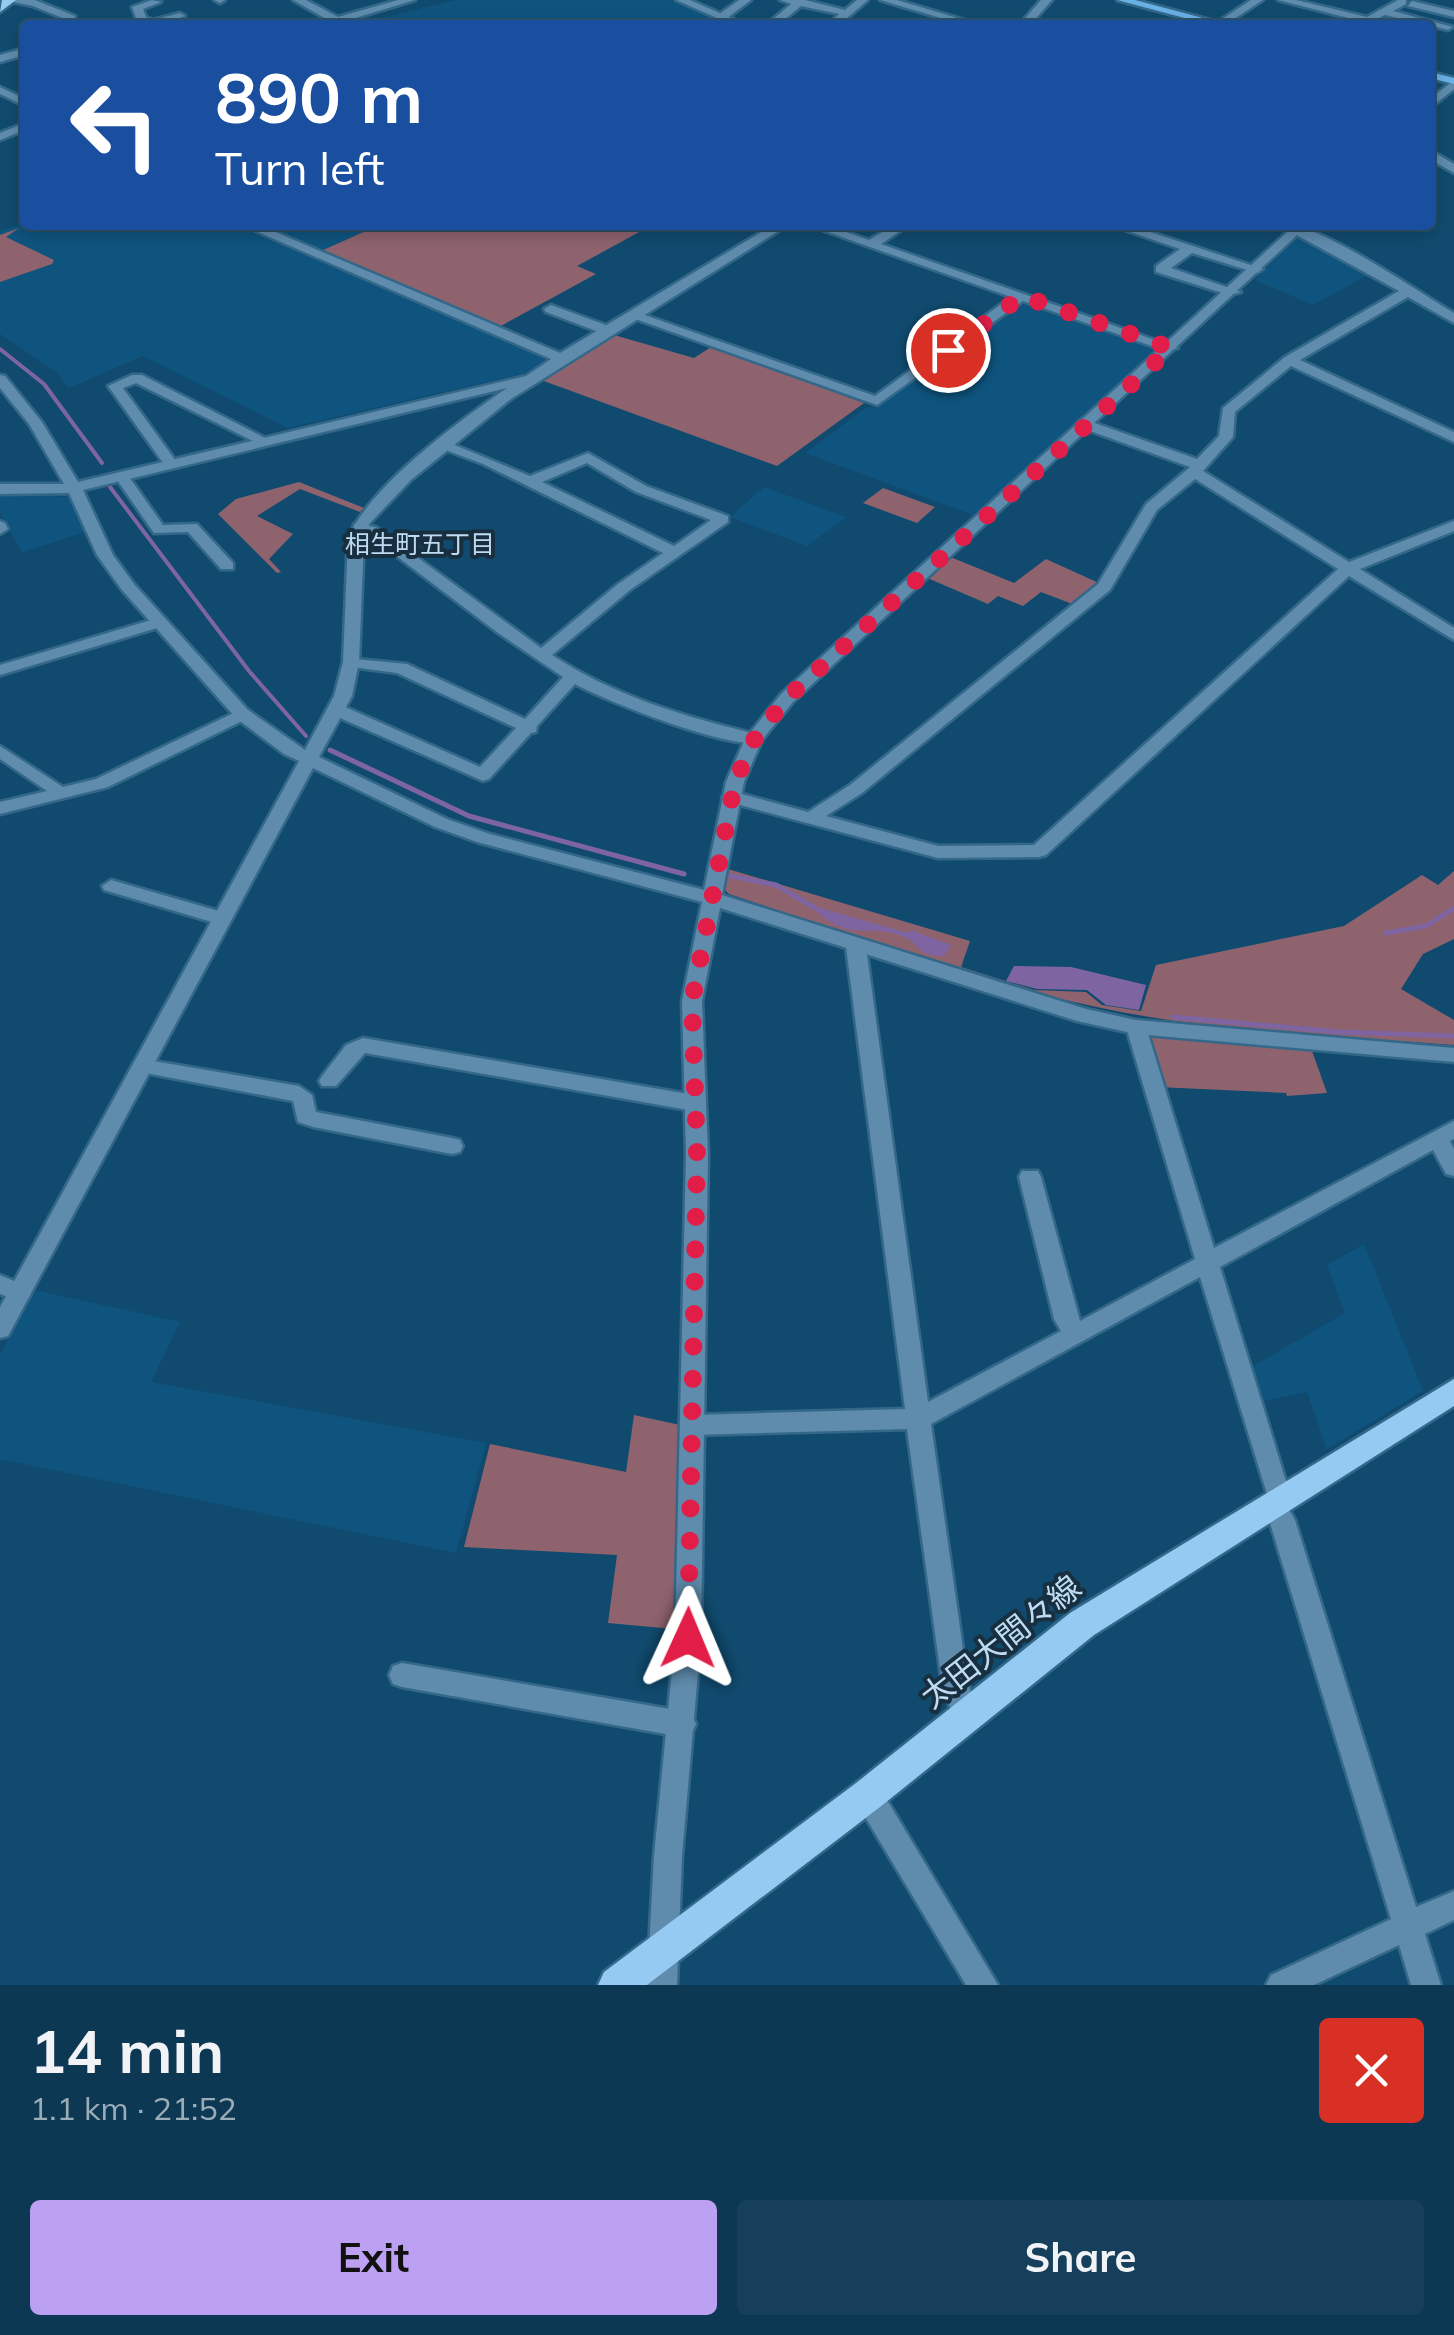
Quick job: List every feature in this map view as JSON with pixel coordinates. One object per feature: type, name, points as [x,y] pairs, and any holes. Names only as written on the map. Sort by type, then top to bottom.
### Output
[{"type":"main road","points":[[0,8],[10,0]]},
{"type":"main road","points":[[1122,0],[1200,20]]},
{"type":"main road","name":"太田大間々線","points":[[617,1985],[662,1969],[868,1795],[1082,1624],[1454,1391]]},
{"type":"street","points":[[10,0],[38,4],[70,20]]},
{"type":"street","points":[[298,0],[336,20],[410,0]]},
{"type":"street","points":[[722,16],[746,0]]},
{"type":"street","points":[[785,0],[847,13]]},
{"type":"street","points":[[839,20],[863,0]]},
{"type":"street","points":[[885,0],[958,20]]},
{"type":"street","points":[[1029,20],[1047,0]]},
{"type":"street","points":[[1228,20],[1258,0]]},
{"type":"street","points":[[1283,0],[1364,19],[1384,12],[1398,1],[1454,14]]},
{"type":"street","points":[[1328,0],[1418,20]]},
{"type":"street","points":[[144,20],[137,7],[155,1],[187,20]]},
{"type":"street","points":[[690,1],[731,20]]},
{"type":"street","points":[[777,20],[801,1]]},
{"type":"street","points":[[164,20],[180,16]]},
{"type":"street","points":[[1435,24],[1448,27]]},
{"type":"street","points":[[1435,101],[1454,82]]},
{"type":"street","points":[[260,230],[562,360]]},
{"type":"street","points":[[0,1329],[10,1288],[142,1066],[337,710],[351,662],[359,527],[445,445],[532,379],[774,230]]},
{"type":"street","points":[[829,230],[1171,348]]},
{"type":"street","points":[[872,244],[895,230]]},
{"type":"street","points":[[1132,230],[1258,269]]},
{"type":"street","points":[[662,1969],[682,1724],[692,1425],[692,1001],[732,797],[754,740],[787,698],[1298,230]]},
{"type":"street","points":[[1303,230],[1452,315]]},
{"type":"street","points":[[1190,248],[1161,269],[1234,292]]},
{"type":"street","points":[[809,818],[856,789],[1104,588],[1151,507],[1226,437],[1228,412],[1290,360],[1407,292]]},
{"type":"street","points":[[634,316],[878,401],[1022,296]]},
{"type":"street","points":[[551,309],[609,331]]},
{"type":"street","points":[[1290,360],[1454,438]]},
{"type":"street","points":[[171,464],[114,386],[137,378],[262,440]]},
{"type":"street","points":[[0,379],[35,422],[74,488],[105,555],[158,623],[242,714],[308,760],[474,834],[710,898],[1000,992],[1136,1027],[1454,1055]]},
{"type":"street","points":[[0,490],[74,488],[262,440],[532,379]]},
{"type":"street","points":[[1084,424],[1196,468],[1454,635]]},
{"type":"street","points":[[445,445],[674,552]]},
{"type":"street","points":[[530,482],[588,457],[641,489],[723,520],[674,552],[543,654]]},
{"type":"street","points":[[122,476],[161,531],[192,527],[227,566]]},
{"type":"street","points":[[732,797],[938,852],[1039,851],[1348,568],[1454,526]]},
{"type":"street","points":[[359,527],[372,530],[443,578],[490,619],[574,676],[619,698],[754,740]]},
{"type":"street","points":[[0,670],[158,623]]},
{"type":"street","points":[[351,662],[402,668],[530,728]]},
{"type":"street","points":[[337,710],[483,775],[574,676]]},
{"type":"street","points":[[0,808],[110,779],[242,714]]},
{"type":"street","points":[[0,751],[52,786],[58,795]]},
{"type":"street","points":[[111,886],[222,919]]},
{"type":"street","points":[[856,947],[952,1666],[966,1716]]},
{"type":"street","points":[[1136,1027],[1282,1520],[1426,1985]]},
{"type":"street","points":[[329,1081],[353,1050],[362,1046],[694,1103]]},
{"type":"street","points":[[142,1066],[299,1094],[305,1100],[304,1116],[312,1119],[452,1146]]},
{"type":"street","points":[[692,1425],[919,1419],[1445,1133],[1454,1168]]},
{"type":"street","points":[[1030,1177],[1066,1318],[1076,1335]]},
{"type":"street","points":[[402,1675],[682,1724]]},
{"type":"street","points":[[868,1795],[983,1985]]},
{"type":"street","points":[[1281,1985],[1454,1905]]},
{"type":"shaded area","points":[[456,0],[670,0],[712,17],[704,20],[374,20]]},
{"type":"shaded area","points":[[20,225],[20,230],[247,230],[544,358],[544,362],[525,373],[288,428],[143,356],[69,388],[56,372],[0,334],[0,231]]},
{"type":"shaded area","points":[[19,228],[6,237],[54,260],[0,282],[0,235]]},
{"type":"shaded area","points":[[274,230],[368,230],[321,251]]},
{"type":"shaded area","points":[[368,230],[641,231],[577,266],[596,274],[499,327],[321,251]]},
{"type":"shaded area","points":[[1300,235],[1371,273],[1313,305],[1255,280]]},
{"type":"shaded area","points":[[1020,300],[1160,349],[973,515],[805,453],[867,407],[875,408]]},
{"type":"shaded area","points":[[614,335],[694,358],[711,347],[864,403],[777,466],[541,380]]},
{"type":"shaded area","points":[[299,482],[364,508],[360,512],[300,489],[257,516],[293,534],[269,559],[281,572],[277,573],[218,514],[236,499]]},
{"type":"shaded area","points":[[764,487],[846,517],[807,546],[730,517]]},
{"type":"shaded area","points":[[883,488],[935,507],[917,523],[863,503]]},
{"type":"shaded area","points":[[0,494],[71,497],[86,532],[22,552],[0,512]]},
{"type":"shaded area","points":[[948,556],[1014,583],[1046,559],[1101,584],[1075,605],[1041,592],[1023,606],[998,596],[988,604],[925,577]]},
{"type":"shaded area","points":[[728,869],[970,941],[961,967],[1034,990],[1086,992],[1102,1005],[1141,1011],[1156,965],[1344,926],[1422,875],[1438,885],[1454,871],[1454,939],[1423,954],[1401,989],[1454,1020],[1454,1045],[1226,1027],[1136,1015],[1046,995],[729,894],[724,889]]},
{"type":"shaded area","points":[[810,905],[908,933],[911,930],[951,945],[944,956],[928,954],[904,937],[836,925]]},
{"type":"shaded area","points":[[1014,966],[1071,967],[1146,985],[1139,1010],[1106,1005],[1087,990],[1037,989],[1006,981]]},
{"type":"shaded area","points":[[1151,1034],[1312,1051],[1327,1093],[1287,1096],[1158,1087],[1143,1038]]},
{"type":"shaded area","points":[[1364,1244],[1423,1391],[1327,1449],[1307,1392],[1258,1402],[1248,1369],[1345,1313],[1327,1265]]},
{"type":"shaded area","points":[[34,1290],[180,1322],[151,1382],[486,1443],[456,1553],[0,1459],[0,1355]]},
{"type":"shaded area","points":[[634,1415],[680,1425],[673,1629],[608,1623],[617,1555],[464,1547],[490,1444],[626,1472]]},
{"type":"waterway","points":[[0,349],[44,384],[102,463]]},
{"type":"waterway","points":[[110,487],[249,671],[306,736]]},
{"type":"waterway","points":[[330,750],[469,816],[684,874]]},
{"type":"waterway","points":[[731,876],[776,885],[815,908]]},
{"type":"waterway","points":[[1386,933],[1426,926],[1454,908]]},
{"type":"waterway","points":[[1173,1017],[1340,1032],[1454,1036]]},
{"type":"district","name":"相生町五丁目","points":[[420,544]]},
{"type":"route","points":[[688,1638],[697,1154],[690,1046],[692,1001],[725,822],[740,768],[754,740],[787,698],[1171,348],[1022,296],[948,350]]}]
